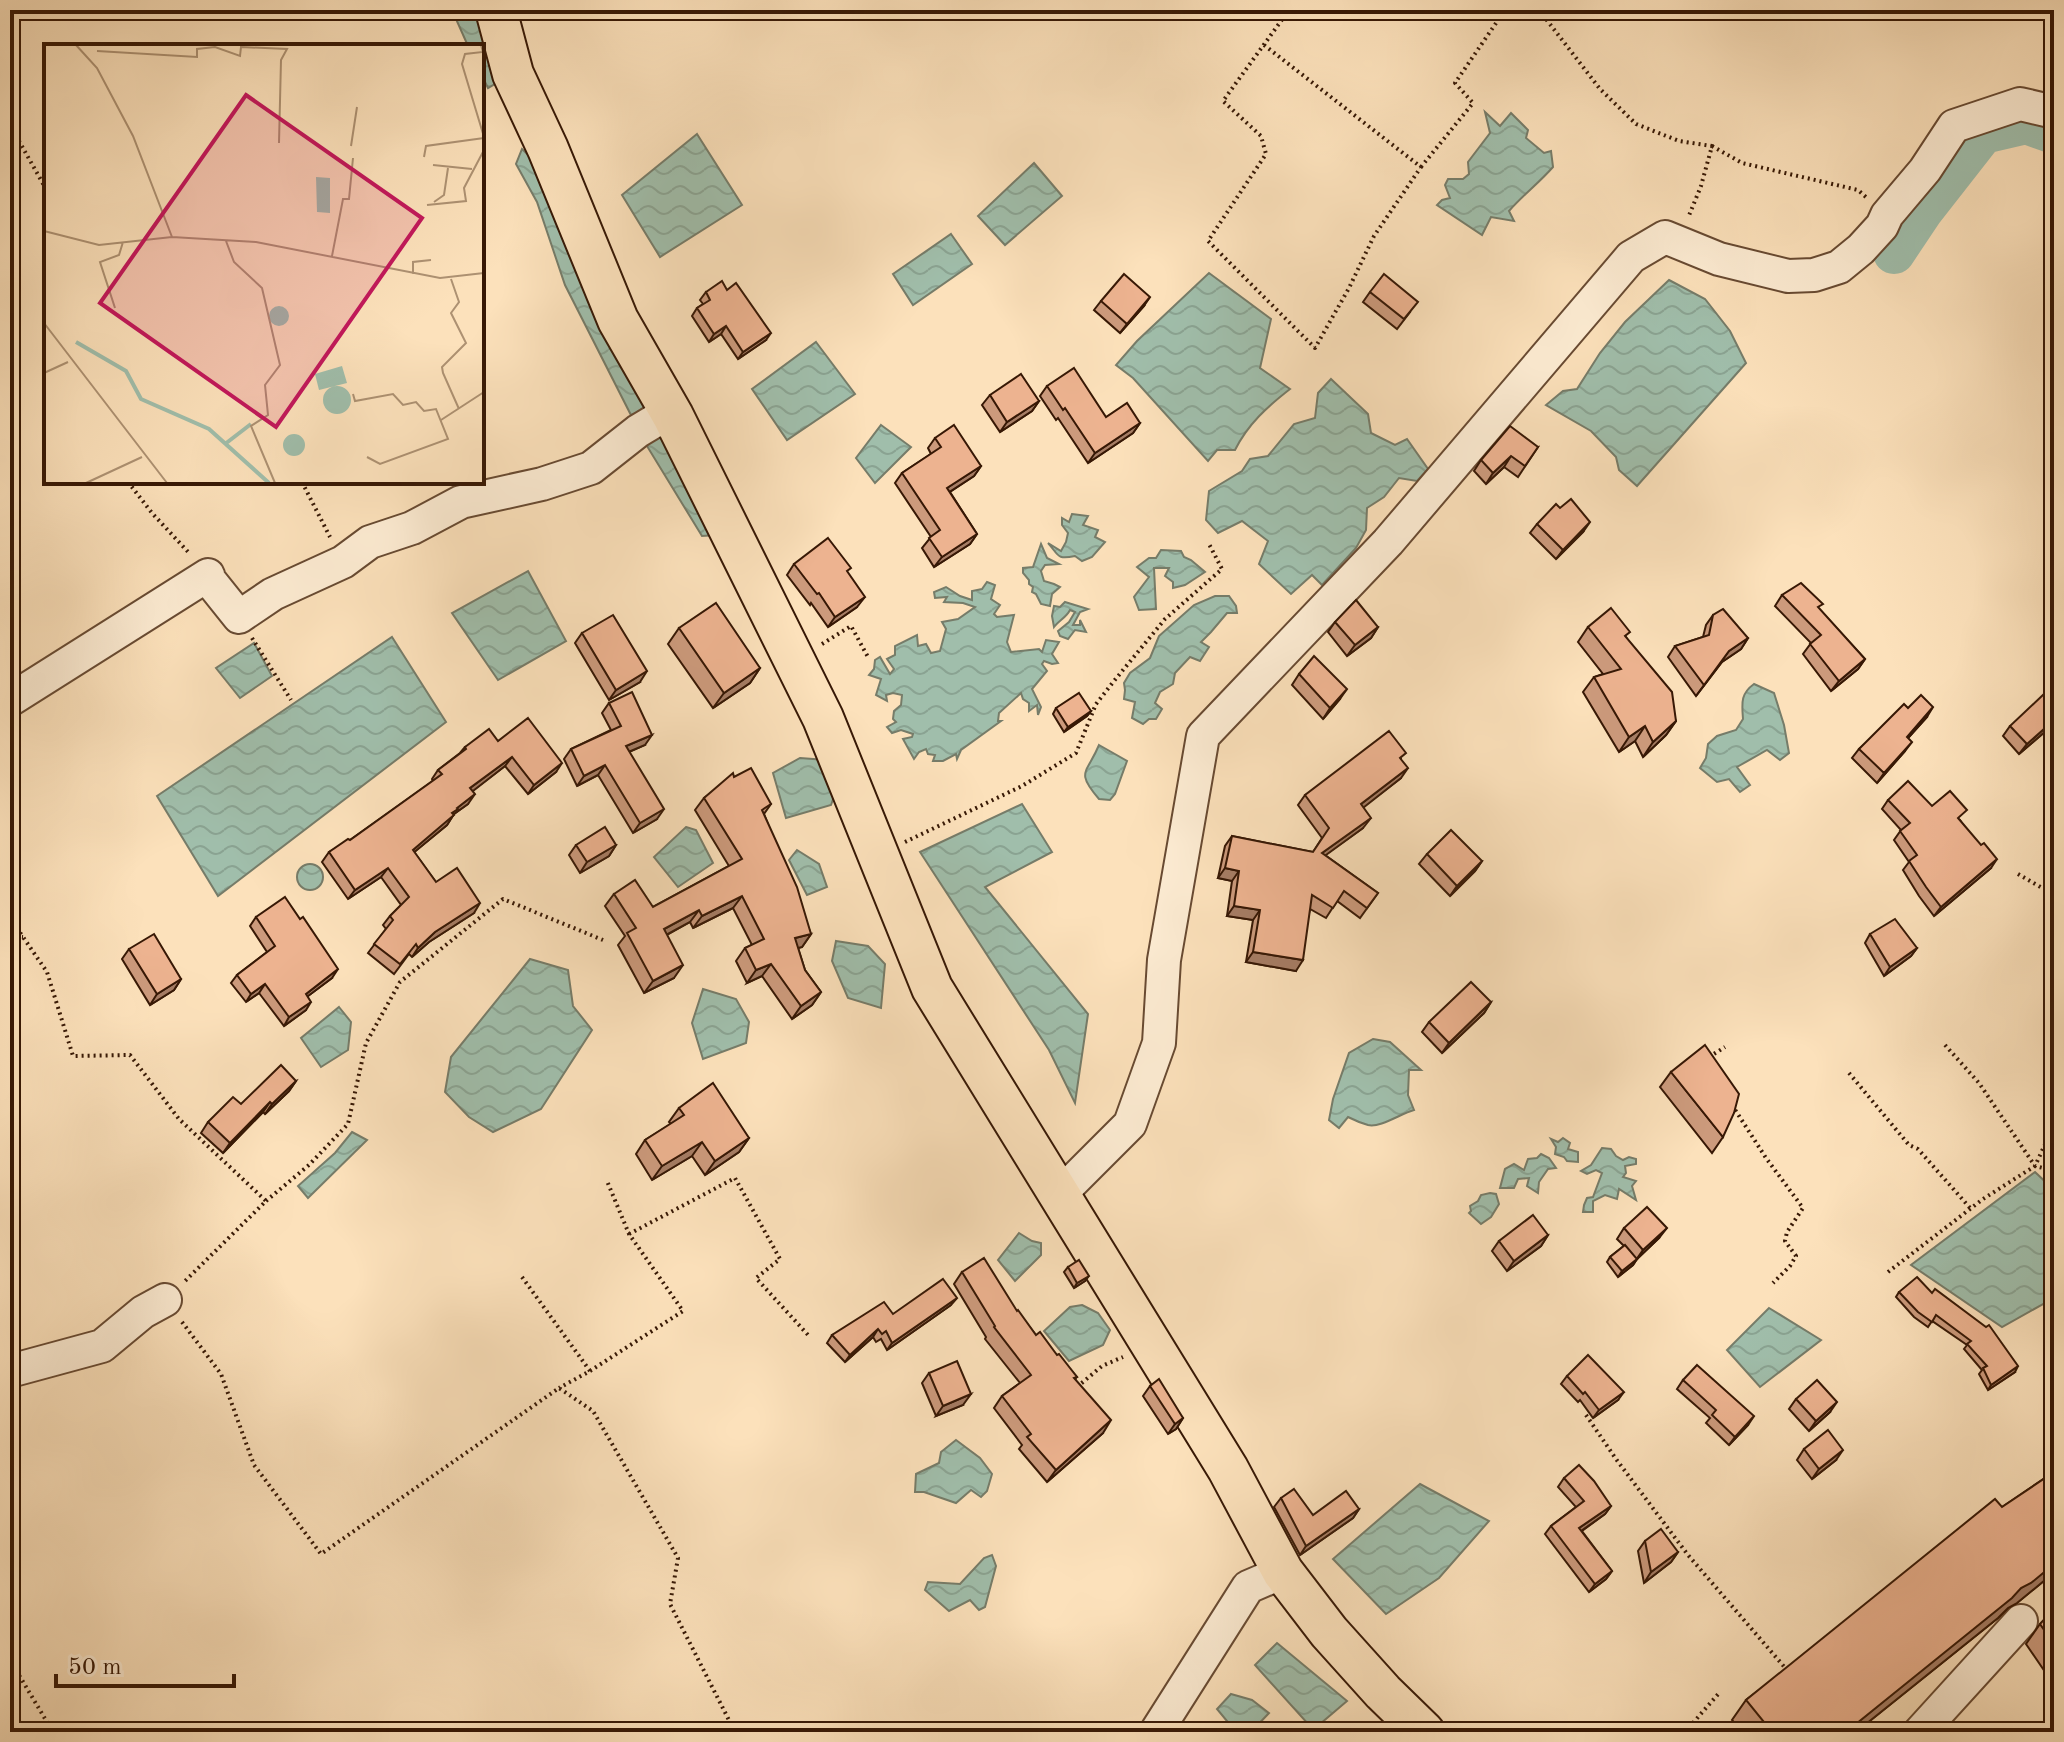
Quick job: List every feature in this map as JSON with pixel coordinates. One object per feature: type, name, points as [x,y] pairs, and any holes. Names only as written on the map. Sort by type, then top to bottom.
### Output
[{"type":"main road","points":[[496,10],[513,74],[548,149],[618,320],[673,416],[823,718],[932,988],[1228,1469],[1283,1572],[1329,1632],[1424,1732]]},
{"type":"street","points":[[1060,1194],[1130,1124],[1159,1043],[1164,960],[1203,736],[1388,542],[1631,257],[1665,237],[1719,259],[1788,276],[1814,275],[1839,267],[1882,226],[1954,126],[2020,104],[2054,112]]},
{"type":"street","points":[[10,700],[208,575],[239,617],[273,594],[343,562],[370,542],[412,528],[461,502],[542,484],[591,468],[638,431],[673,416]]},
{"type":"street","points":[[10,1371],[102,1346],[143,1312],[165,1300]]},
{"type":"street","points":[[1156,1732],[1248,1587],[1283,1572]]},
{"type":"street","points":[[1920,1732],[2021,1621]]},
{"type":"path","points":[[1289,10],[1223,101],[1261,136],[1266,154],[1208,241],[1315,348],[1374,236],[1421,167],[1473,103],[1455,83],[1505,10]]},
{"type":"path","points":[[1539,10],[1600,89],[1636,124],[1679,141],[1712,146],[1742,163],[1858,190],[1887,215]]},
{"type":"path","points":[[1264,45],[1421,167]]},
{"type":"path","points":[[10,125],[44,185]]},
{"type":"path","points":[[1681,244],[1712,146]]},
{"type":"path","points":[[303,484],[343,562]]},
{"type":"path","points":[[904,842],[1022,786],[1076,753],[1096,704],[1114,681],[1165,619],[1222,569],[1209,544]]},
{"type":"path","points":[[816,647],[851,626],[868,657]]},
{"type":"path","points":[[2018,874],[2054,895]]},
{"type":"path","points":[[603,940],[503,899],[400,982],[366,1043],[348,1124],[309,1165],[266,1201],[165,1300],[221,1374],[254,1465],[321,1554],[559,1388],[683,1311],[629,1234],[607,1181]]},
{"type":"path","points":[[10,918],[47,972],[73,1056],[130,1055],[179,1119],[266,1201]]},
{"type":"path","points":[[10,936],[23,937]]},
{"type":"path","points":[[1945,1045],[1979,1083],[2035,1166],[2043,1168],[2054,1180]]},
{"type":"path","points":[[1706,1067],[1709,1057],[1725,1047]]},
{"type":"path","points":[[1849,1073],[1909,1145],[1918,1149],[1971,1209]]},
{"type":"path","points":[[1733,1106],[1803,1208],[1787,1232],[1785,1241],[1796,1256],[1773,1283]]},
{"type":"path","points":[[1888,1272],[1971,1209],[2035,1166],[2054,1125]]},
{"type":"path","points":[[629,1234],[735,1178],[780,1259],[756,1278],[809,1336]]},
{"type":"path","points":[[522,1277],[590,1371]]},
{"type":"path","points":[[559,1388],[593,1411],[678,1558],[670,1604],[735,1732]]},
{"type":"path","points":[[1586,1415],[1688,1555],[1789,1671]]},
{"type":"path","points":[[10,1660],[53,1732]]},
{"type":"path","points":[[1685,1732],[1720,1692]]},
{"type":"water","points":[[452,10],[483,10],[512,74],[488,88],[484,80],[484,44],[467,44]]},
{"type":"water","points":[[1485,112],[1500,126],[1511,113],[1528,130],[1526,138],[1544,153],[1551,151],[1553,167],[1509,211],[1514,221],[1491,217],[1482,235],[1437,205],[1450,198],[1445,185],[1448,179],[1463,179],[1469,174],[1468,162],[1490,133]]},
{"type":"water","points":[[697,134],[742,205],[660,257],[622,195]]},
{"type":"water","points":[[522,149],[540,166],[649,410],[635,423],[565,285],[537,202],[516,164]]},
{"type":"water","points":[[1034,163],[1062,196],[1005,245],[978,216]]},
{"type":"water","points":[[951,234],[972,264],[913,305],[893,274]]},
{"type":"water","points":[[1209,273],[1271,319],[1260,368],[1290,389],[1259,416],[1235,450],[1217,450],[1208,461],[1133,378],[1116,365]]},
{"type":"water","points":[[1669,280],[1705,299],[1730,331],[1746,363],[1637,486],[1619,470],[1616,457],[1591,431],[1546,405],[1563,391],[1577,389],[1625,322]]},
{"type":"water","points":[[816,342],[855,394],[787,440],[752,389]]},
{"type":"water","points":[[1331,379],[1368,414],[1371,433],[1395,445],[1407,439],[1428,469],[1417,481],[1399,478],[1384,497],[1367,508],[1366,530],[1356,548],[1322,585],[1312,575],[1291,594],[1259,564],[1268,541],[1242,521],[1218,533],[1206,520],[1209,491],[1242,471],[1250,459],[1268,456],[1294,424],[1315,418],[1318,393]]},
{"type":"water","points":[[656,424],[717,535],[702,536],[639,433]]},
{"type":"water","points":[[881,425],[911,447],[875,483],[856,458]]},
{"type":"water","points":[[1072,514],[1088,516],[1083,525],[1098,530],[1095,537],[1105,542],[1092,557],[1082,561],[1075,556],[1058,556],[1048,543],[1061,551],[1068,533],[1062,525],[1062,518],[1069,522]]},
{"type":"water","points":[[1041,544],[1047,558],[1059,564],[1045,565],[1041,571],[1044,581],[1060,587],[1052,594],[1050,606],[1041,604],[1023,573],[1023,568],[1033,567]]},
{"type":"water","points":[[1161,550],[1181,551],[1184,557],[1205,572],[1185,585],[1173,588],[1173,582],[1165,576],[1169,568],[1154,568],[1156,609],[1139,610],[1134,597],[1149,577],[1137,567],[1149,558],[1156,558]]},
{"type":"water","points":[[528,571],[566,641],[498,680],[452,613]]},
{"type":"water","points":[[987,582],[995,585],[991,599],[1000,605],[994,614],[997,617],[1014,615],[1007,642],[1011,652],[1039,649],[1042,652],[1046,640],[1059,642],[1052,654],[1058,663],[1044,661],[1042,664],[1047,671],[1032,689],[1041,707],[1038,715],[1037,705],[1029,711],[1029,703],[1021,693],[999,713],[998,721],[1001,721],[961,750],[957,759],[956,754],[943,761],[933,761],[935,755],[928,754],[926,749],[914,759],[903,739],[913,734],[901,730],[892,733],[887,727],[896,722],[893,719],[894,711],[901,705],[902,695],[886,695],[887,701],[876,695],[881,679],[869,675],[874,669],[875,660],[880,657],[890,674],[894,669],[887,659],[895,655],[895,646],[917,635],[918,646],[926,644],[931,653],[940,651],[946,629],[942,622],[958,619],[975,607],[944,602],[947,597],[935,598],[934,592],[946,587],[972,600],[972,591],[982,589]]},
{"type":"water","points":[[1215,596],[1229,596],[1237,613],[1227,613],[1201,642],[1209,647],[1200,661],[1190,657],[1175,673],[1173,684],[1160,692],[1155,703],[1162,709],[1156,719],[1149,719],[1143,724],[1132,718],[1135,702],[1124,699],[1124,683],[1130,673],[1150,658],[1159,636],[1194,605]]},
{"type":"water","points":[[1065,602],[1088,609],[1080,612],[1073,625],[1080,625],[1080,620],[1086,632],[1075,630],[1068,639],[1060,636],[1058,631],[1075,612],[1070,610],[1054,627],[1052,616],[1054,606],[1060,607]]},
{"type":"water","points":[[392,637],[446,722],[218,896],[157,796]]},
{"type":"water","points":[[254,643],[272,676],[240,698],[216,668]]},
{"type":"water","points":[[1754,684],[1774,693],[1789,753],[1780,760],[1767,750],[1737,767],[1750,785],[1740,792],[1729,779],[1717,782],[1700,768],[1706,758],[1708,744],[1717,736],[1736,730],[1743,719],[1744,696]]},
{"type":"water","points":[[1099,745],[1127,761],[1110,800],[1099,799],[1085,777]]},
{"type":"water","points":[[800,758],[826,760],[838,785],[831,805],[786,818],[773,773]]},
{"type":"water","points":[[1022,804],[1052,852],[985,887],[1088,1014],[1075,1103],[1049,1050],[920,852]]},
{"type":"water","points":[[686,827],[696,830],[713,863],[678,887],[654,857]]},
{"type":"water","points":[[797,850],[819,864],[827,887],[807,895],[789,860]]},
{"type":"water","points":[[310,864],[319,868],[323,877],[319,886],[310,890],[301,886],[297,877],[301,868]]},
{"type":"water","points":[[836,941],[868,946],[885,964],[881,1008],[848,998],[832,961]]},
{"type":"water","points":[[530,959],[568,970],[573,1006],[592,1030],[541,1109],[493,1132],[469,1117],[445,1092],[451,1057]]},
{"type":"water","points":[[703,989],[736,999],[749,1022],[746,1043],[703,1059],[692,1023]]},
{"type":"water","points":[[339,1007],[351,1022],[348,1050],[321,1067],[301,1038]]},
{"type":"water","points":[[1373,1039],[1390,1042],[1421,1070],[1409,1070],[1408,1095],[1414,1110],[1373,1125],[1348,1117],[1339,1128],[1329,1120],[1349,1053]]},
{"type":"water","points":[[352,1132],[367,1140],[308,1198],[298,1186],[335,1153]]},
{"type":"water","points":[[1563,1138],[1570,1143],[1568,1149],[1578,1152],[1578,1162],[1567,1161],[1555,1154],[1556,1147],[1551,1139],[1558,1142]]},
{"type":"water","points":[[1602,1148],[1611,1149],[1623,1160],[1629,1157],[1636,1159],[1636,1164],[1625,1166],[1623,1177],[1636,1181],[1632,1186],[1636,1200],[1619,1189],[1617,1199],[1605,1195],[1593,1201],[1593,1212],[1583,1212],[1587,1198],[1593,1197],[1602,1173],[1596,1170],[1587,1174],[1581,1171],[1591,1165]]},
{"type":"water","points":[[1541,1154],[1549,1158],[1556,1168],[1548,1169],[1539,1182],[1538,1193],[1527,1186],[1529,1178],[1518,1179],[1514,1188],[1500,1188],[1505,1169],[1514,1164],[1524,1170],[1528,1159]]},
{"type":"water","points":[[2035,1172],[2054,1190],[2054,1298],[2002,1327],[1911,1265]]},
{"type":"water","points":[[1496,1194],[1499,1204],[1491,1217],[1481,1224],[1469,1213],[1470,1206],[1481,1195]]},
{"type":"water","points":[[1019,1233],[1041,1243],[1041,1255],[1015,1281],[998,1260]]},
{"type":"water","points":[[1082,1305],[1098,1313],[1110,1330],[1103,1345],[1069,1361],[1044,1331],[1070,1307]]},
{"type":"water","points":[[1769,1308],[1821,1340],[1760,1387],[1727,1350]]},
{"type":"water","points":[[956,1440],[980,1458],[992,1474],[987,1491],[981,1497],[971,1490],[956,1503],[915,1492],[916,1474],[939,1463],[941,1452]]},
{"type":"water","points":[[1420,1484],[1489,1521],[1439,1578],[1386,1614],[1333,1559]]},
{"type":"water","points":[[992,1555],[996,1566],[985,1607],[979,1610],[970,1600],[949,1611],[925,1590],[928,1582],[960,1584],[984,1558]]},
{"type":"water","points":[[1277,1643],[1347,1701],[1320,1724],[1309,1725],[1255,1665]]},
{"type":"water","points":[[1231,1694],[1252,1700],[1269,1713],[1251,1732],[1236,1732],[1217,1709]]},
{"type":"building","points":[[1124,274],[1150,297],[1127,324],[1101,301]]},
{"type":"building","points":[[1384,274],[1418,302],[1404,319],[1370,292]]},
{"type":"building","points":[[722,281],[727,290],[736,283],[771,333],[743,352],[726,326],[714,334],[697,308],[710,300],[706,292]]},
{"type":"building","points":[[1074,368],[1106,417],[1127,403],[1140,423],[1095,453],[1047,386]]},
{"type":"building","points":[[1021,374],[1039,401],[1007,422],[990,395]]},
{"type":"building","points":[[954,425],[981,466],[947,488],[977,534],[942,557],[929,538],[940,530],[902,473],[941,447],[935,438]]},
{"type":"building","points":[[1510,426],[1538,447],[1525,466],[1511,456],[1493,473],[1481,460]]},
{"type":"building","points":[[1571,499],[1590,522],[1563,550],[1537,524],[1556,504],[1560,508]]},
{"type":"building","points":[[828,538],[851,568],[847,571],[865,597],[835,617],[794,564]]},
{"type":"building","points":[[1801,583],[1823,604],[1818,607],[1865,659],[1839,681],[1810,644],[1821,635],[1782,595]]},
{"type":"building","points":[[1356,600],[1378,627],[1355,645],[1335,622]]},
{"type":"building","points":[[716,603],[760,668],[724,693],[679,628]]},
{"type":"building","points":[[1611,608],[1630,632],[1625,636],[1672,692],[1676,721],[1653,742],[1645,726],[1629,737],[1594,677],[1621,669],[1588,627]]},
{"type":"building","points":[[1723,609],[1748,638],[1729,651],[1704,685],[1675,646],[1709,635],[1713,615]]},
{"type":"building","points":[[613,615],[647,671],[616,690],[582,633]]},
{"type":"building","points":[[1314,656],[1347,689],[1330,708],[1299,674]]},
{"type":"building","points":[[632,692],[652,735],[626,746],[664,809],[640,823],[605,765],[584,776],[571,749],[621,726],[609,703]]},
{"type":"building","points":[[1079,693],[1091,711],[1068,727],[1056,708]]},
{"type":"building","points":[[2044,694],[2054,705],[2054,720],[2027,744],[2010,726]]},
{"type":"building","points":[[1921,695],[1933,707],[1907,737],[1912,742],[1884,773],[1859,749],[1904,704],[1908,708]]},
{"type":"building","points":[[528,718],[562,763],[534,785],[512,757],[470,788],[475,794],[413,850],[436,882],[457,868],[480,903],[435,932],[418,948],[416,944],[400,964],[374,944],[393,920],[390,916],[409,897],[388,868],[355,890],[329,852],[442,774],[438,770],[489,729],[498,741]]},
{"type":"building","points":[[1389,731],[1406,753],[1400,758],[1408,768],[1361,804],[1371,818],[1322,853],[1378,893],[1367,908],[1344,891],[1333,908],[1312,895],[1303,960],[1253,952],[1260,910],[1234,906],[1239,871],[1225,868],[1232,836],[1313,852],[1329,828],[1305,795]]},
{"type":"building","points":[[751,768],[771,804],[762,810],[797,887],[811,934],[795,938],[805,970],[821,992],[801,1006],[771,964],[756,970],[745,948],[764,939],[742,896],[702,916],[699,910],[664,929],[683,965],[653,981],[627,933],[636,928],[614,894],[635,880],[653,907],[742,859],[704,798],[733,773],[734,777]]},
{"type":"building","points":[[1908,781],[1932,806],[1950,791],[1967,810],[1958,818],[1997,859],[1941,907],[1909,861],[1917,855],[1900,831],[1910,823],[1888,800]]},
{"type":"building","points":[[605,827],[616,845],[587,862],[576,845]]},
{"type":"building","points":[[1451,830],[1482,861],[1457,886],[1427,854]]},
{"type":"building","points":[[285,897],[300,919],[303,917],[338,969],[306,994],[311,1002],[289,1017],[265,984],[251,994],[237,975],[275,946],[256,917]]},
{"type":"building","points":[[1895,919],[1917,948],[1890,967],[1870,934]]},
{"type":"building","points":[[154,934],[181,979],[157,994],[129,949]]},
{"type":"building","points":[[1471,982],[1491,1002],[1449,1043],[1429,1022]]},
{"type":"building","points":[[1705,1045],[1739,1094],[1723,1137],[1671,1072]]},
{"type":"building","points":[[281,1065],[296,1081],[272,1104],[270,1102],[230,1143],[208,1122],[233,1097],[241,1104]]},
{"type":"building","points":[[713,1083],[749,1138],[715,1161],[702,1142],[662,1166],[645,1140],[684,1115],[679,1108]]},
{"type":"building","points":[[1647,1207],[1667,1228],[1643,1250],[1624,1228]]},
{"type":"building","points":[[1533,1215],[1548,1235],[1514,1261],[1499,1241]]},
{"type":"building","points":[[1625,1245],[1637,1259],[1622,1271],[1610,1257]]},
{"type":"building","points":[[984,1258],[1017,1311],[1036,1335],[1040,1332],[1059,1354],[1077,1377],[1074,1378],[1111,1420],[1056,1470],[1027,1437],[1031,1434],[1002,1396],[1031,1375],[994,1327],[962,1272]]},
{"type":"building","points":[[1079,1260],[1089,1276],[1077,1283],[1068,1267]]},
{"type":"building","points":[[1917,1277],[1932,1293],[1935,1289],[1986,1327],[1989,1325],[2018,1366],[1991,1385],[1983,1368],[1987,1366],[1967,1344],[1971,1341],[1936,1315],[1932,1322],[1899,1292]]},
{"type":"building","points":[[943,1279],[957,1298],[892,1343],[886,1331],[882,1334],[878,1329],[850,1355],[832,1335],[884,1302],[893,1314]]},
{"type":"building","points":[[1588,1355],[1624,1392],[1599,1410],[1567,1376]]},
{"type":"building","points":[[957,1361],[971,1394],[943,1406],[929,1373]]},
{"type":"building","points":[[1697,1365],[1754,1416],[1735,1437],[1712,1415],[1716,1410],[1683,1380]]},
{"type":"building","points":[[1159,1379],[1183,1418],[1175,1424],[1150,1386]]},
{"type":"building","points":[[1817,1380],[1837,1402],[1816,1421],[1796,1399]]},
{"type":"building","points":[[1828,1430],[1843,1450],[1819,1469],[1804,1449]]},
{"type":"building","points":[[1579,1465],[1611,1506],[1579,1528],[1612,1571],[1595,1584],[1551,1526],[1584,1501],[1564,1478]]},
{"type":"building","points":[[2054,1472],[2054,1564],[1846,1732],[1772,1732],[1746,1700],[1995,1499],[2002,1507]]},
{"type":"building","points":[[1294,1489],[1313,1515],[1346,1491],[1359,1509],[1306,1546],[1281,1498]]},
{"type":"building","points":[[1661,1529],[1678,1552],[1651,1572],[1645,1541]]},
{"type":"building","points":[[2054,1611],[2054,1644],[2040,1624]]},
{"type":"waterway","points":[[1894,253],[1922,211],[1983,133],[2026,123],[2054,133]]}]
